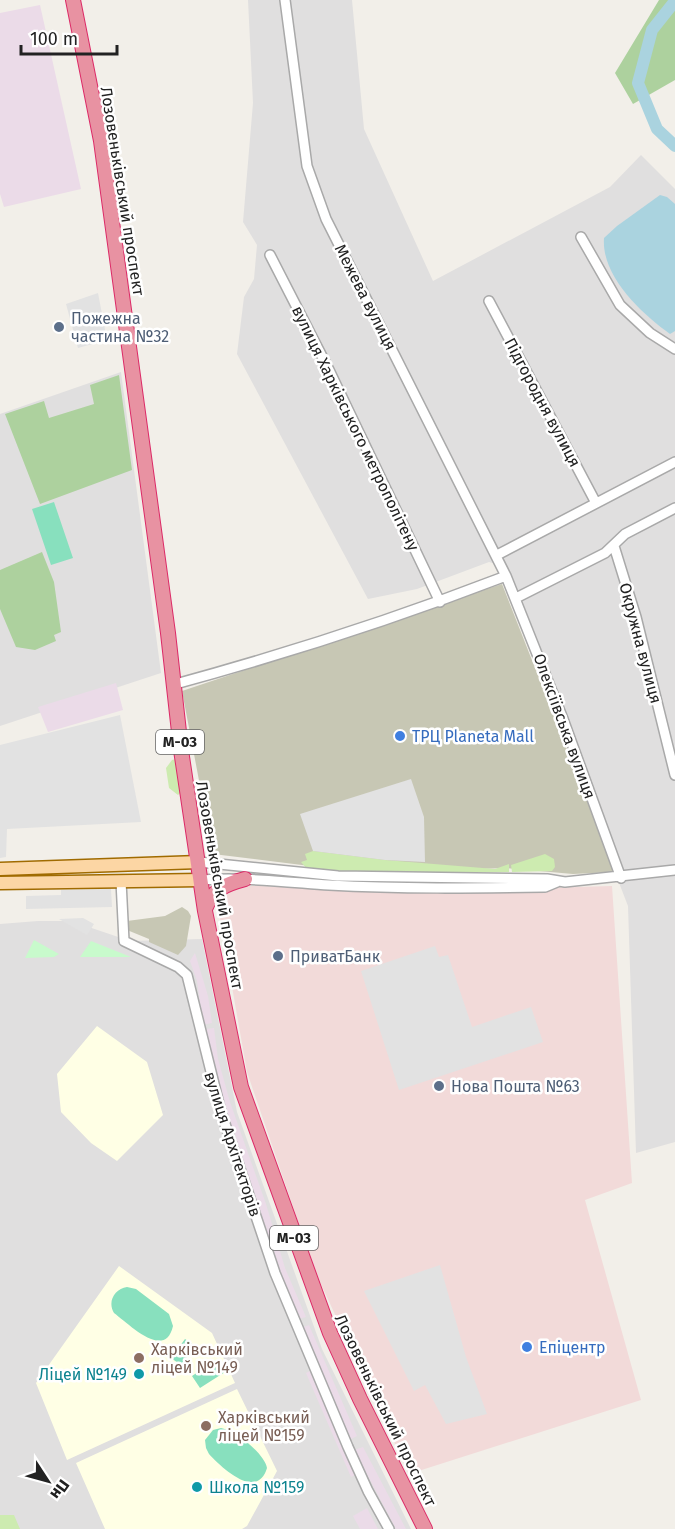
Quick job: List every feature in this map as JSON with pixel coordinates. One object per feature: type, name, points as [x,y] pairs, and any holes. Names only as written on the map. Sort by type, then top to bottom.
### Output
[{"type":"highway","name":"Лозовеньківський проспект","points":[[73,0],[101,141],[168,633],[172,685],[188,800],[205,909],[241,1087],[330,1333],[425,1529]]},
{"type":"highway","points":[[205,909],[211,896],[221,887],[245,879]]},
{"type":"main road","points":[[1,869],[199,862]]},
{"type":"main road","points":[[0,884],[201,880]]},
{"type":"street","name":"Межева вулиця","points":[[285,0],[308,166],[326,219],[507,576]]},
{"type":"street","points":[[580,237],[620,305],[650,333],[675,349]]},
{"type":"street","name":"вулиця Харківського метрополітену","points":[[270,255],[329,370],[440,602]]},
{"type":"street","name":"Підгородня вулиця","points":[[489,301],[596,503]]},
{"type":"street","points":[[497,555],[675,462]]},
{"type":"street","points":[[516,598],[605,553],[625,534],[675,508]]},
{"type":"street","name":"Окружна вулиця","points":[[614,546],[636,616],[675,775]]},
{"type":"street","points":[[172,685],[252,664],[440,602],[507,576]]},
{"type":"street","name":"Олексіївська вулиця","points":[[507,576],[621,878]]},
{"type":"street","points":[[199,862],[285,876]]},
{"type":"street","points":[[201,880],[338,876],[547,879],[558,882],[621,878],[675,870]]},
{"type":"street","name":"вулиця Архітекторів","points":[[121,881],[124,941],[178,967],[187,975],[221,1112],[275,1273],[348,1447],[389,1529]]},
{"type":"shaded area","points":[[248,0],[352,0],[364,129],[433,281],[610,187],[641,155],[675,189],[675,1142],[636,1153],[628,906],[496,564],[489,562],[417,589],[368,599],[237,354],[244,297],[254,279],[257,245],[243,222],[253,103]]},
{"type":"shaded area","points":[[40,5],[81,189],[4,207],[0,194],[0,13]]},
{"type":"shaded area","points":[[98,293],[107,340],[78,348],[66,304]]},
{"type":"shaded area","points":[[121,372],[161,673],[0,726],[0,414]]},
{"type":"shaded area","points":[[502,584],[614,869],[612,872],[573,874],[505,868],[427,871],[310,866],[213,854],[182,691]]},
{"type":"shaded area","points":[[116,683],[123,710],[48,732],[38,707]]},
{"type":"shaded area","points":[[120,715],[141,822],[7,829],[6,857],[0,858],[0,745]]},
{"type":"shaded area","points":[[411,779],[424,817],[425,862],[385,860],[313,851],[300,814]]},
{"type":"shaded area","points":[[239,885],[403,892],[612,886],[632,1183],[585,1200],[641,1400],[409,1474],[320,1282],[247,1072],[218,907],[223,891]]},
{"type":"shaded area","points":[[111,889],[112,907],[26,909],[26,896],[61,895],[61,890]]},
{"type":"shaded area","points":[[182,907],[191,916],[186,946],[178,955],[127,930],[127,921],[165,916]]},
{"type":"shaded area","points":[[83,918],[94,924],[87,935],[59,919]]},
{"type":"shaded area","points":[[71,921],[130,941],[202,939],[237,1112],[322,1349],[411,1529],[0,1529],[0,924]]},
{"type":"shaded area","points":[[435,946],[439,957],[448,955],[472,1027],[531,1007],[543,1042],[399,1090],[361,971]]},
{"type":"shaded area","points":[[195,953],[208,996],[212,1023],[203,1025],[197,981],[190,961]]},
{"type":"shaded area","points":[[97,1026],[147,1062],[163,1115],[117,1161],[91,1143],[61,1112],[57,1074]]},
{"type":"shaded area","points":[[214,1028],[218,1059],[230,1102],[266,1204],[285,1268],[306,1317],[299,1319],[279,1270],[228,1122],[205,1029]]},
{"type":"shaded area","points":[[440,1265],[466,1357],[487,1414],[446,1424],[425,1385],[414,1391],[364,1291]]},
{"type":"shaded area","name":"Харківський ліцей №149","points":[[119,1266],[212,1333],[235,1383],[67,1460],[36,1383]]},
{"type":"shaded area","points":[[309,1325],[357,1436],[349,1440],[301,1328]]},
{"type":"shaded area","points":[[312,1370],[357,1474],[351,1477],[306,1373]]},
{"type":"shaded area","name":"Харківський ліцей №159","points":[[237,1389],[277,1471],[247,1526],[242,1529],[105,1529],[76,1463]]},
{"type":"shaded area","points":[[363,1447],[406,1529],[396,1529],[354,1450]]},
{"type":"shaded area","points":[[367,1508],[378,1529],[360,1529],[353,1516]]},
{"type":"green space","points":[[659,0],[675,0],[675,80],[633,104],[615,73]]},
{"type":"green space","points":[[119,375],[132,470],[40,504],[5,414],[44,401],[49,418],[94,404],[90,385]]},
{"type":"green space","points":[[54,502],[73,558],[51,565],[32,509]]},
{"type":"green space","points":[[42,552],[54,582],[61,632],[54,635],[56,641],[35,650],[16,647],[0,609],[0,570]]},
{"type":"green space","points":[[176,759],[181,792],[178,795],[169,788],[166,768],[172,760]]},
{"type":"green space","points":[[313,851],[385,860],[495,869],[509,864],[509,872],[367,873],[307,869],[301,862],[307,860],[305,854]]},
{"type":"green space","points":[[545,854],[554,859],[555,867],[552,871],[512,872],[511,865]]},
{"type":"green space","points":[[34,940],[59,954],[54,957],[25,958]]},
{"type":"green space","points":[[91,941],[131,957],[80,957]]},
{"type":"green space","points":[[127,1287],[136,1289],[169,1314],[173,1326],[169,1336],[163,1340],[146,1337],[114,1313],[111,1304],[113,1296],[119,1290]]},
{"type":"green space","points":[[185,1339],[195,1346],[181,1365],[171,1358]]},
{"type":"green space","points":[[216,1360],[225,1372],[200,1388],[192,1376]]},
{"type":"green space","points":[[221,1428],[241,1438],[265,1462],[267,1468],[256,1482],[239,1479],[209,1454],[205,1440],[213,1430]]},
{"type":"green space","points":[[0,1515],[14,1515],[20,1529],[0,1529]]},
{"type":"water","points":[[660,195],[667,197],[675,204],[675,331],[670,334],[647,316],[625,293],[609,266],[605,252],[604,238]]},
{"type":"waterway","points":[[675,1],[652,30],[638,83],[657,129],[675,146]]},
{"type":"place","name":"Пожежна частина №32","points":[[59,327]]},
{"type":"place","name":"ТРЦ Planeta Mall","points":[[400,736]]},
{"type":"place","name":"ПриватБанк","points":[[278,956]]},
{"type":"place","name":"Нова Пошта №63","points":[[439,1086]]},
{"type":"place","name":"Епіцентр","points":[[527,1347]]},
{"type":"place","name":"Харківський ліцей №149","points":[[139,1358]]},
{"type":"place","name":"Ліцей №149","points":[[139,1374]]},
{"type":"place","name":"Харківський ліцей №159","points":[[206,1426]]},
{"type":"place","name":"Школа №159","points":[[197,1487]]}]
